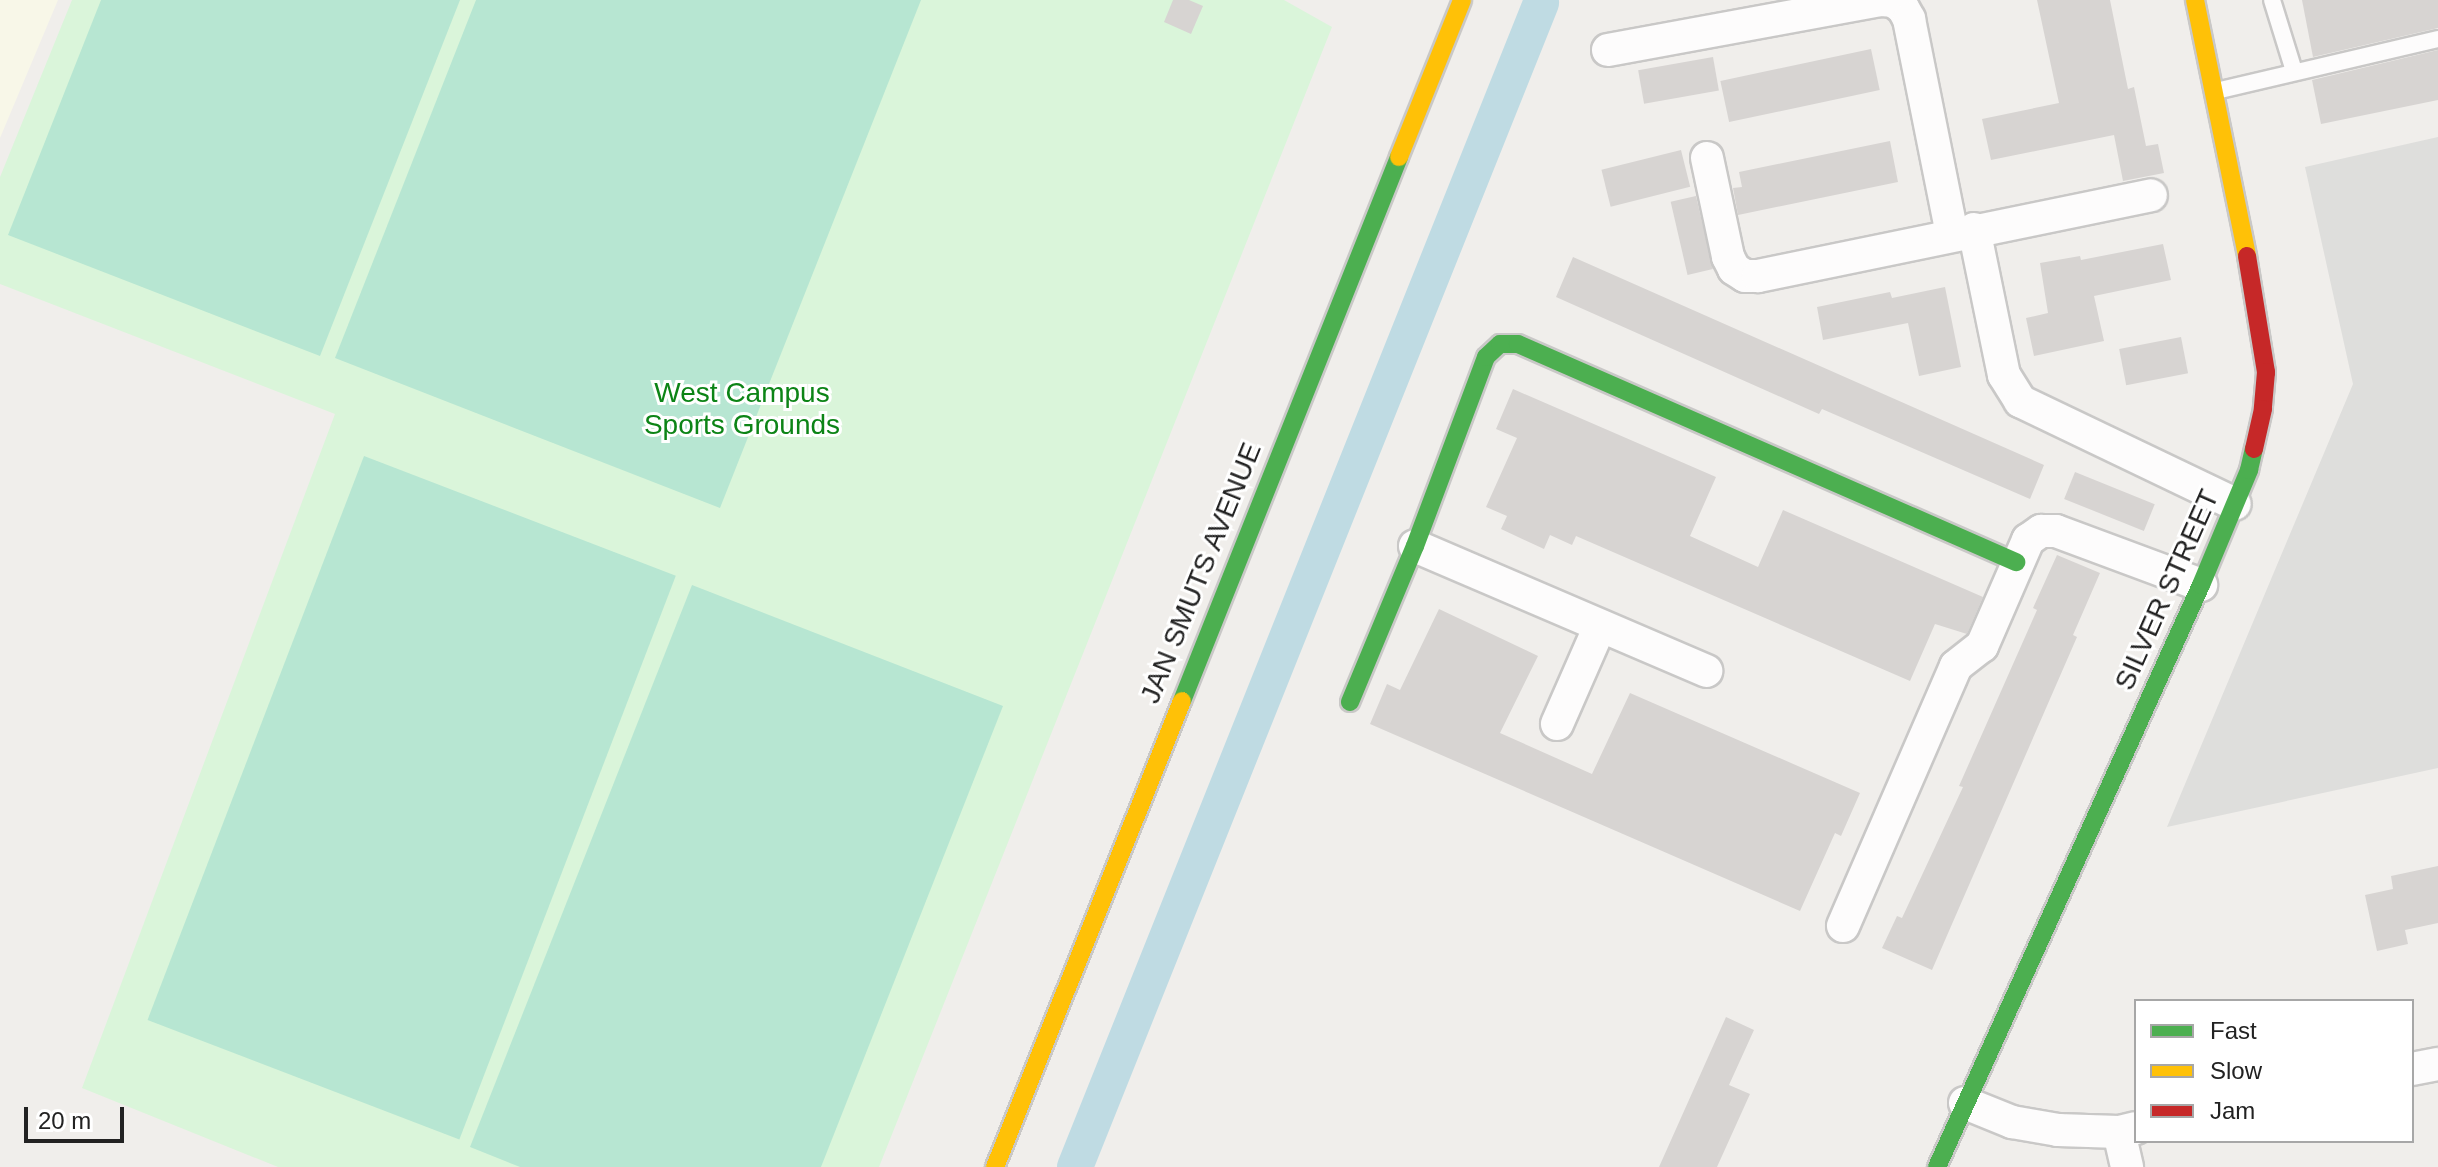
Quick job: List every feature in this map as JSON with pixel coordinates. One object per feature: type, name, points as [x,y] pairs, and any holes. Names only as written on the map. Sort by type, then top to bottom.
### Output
[{"type":"street","name":"JAN SMUTS AVENUE","points":[[995,1167],[1462,0]]},
{"type":"street","points":[[1608,50],[1880,0],[1893,1],[1903,8],[1909,19],[1963,231],[2004,375],[2020,401],[2235,504]]},
{"type":"street","name":"SILVER STREET","points":[[1937,1167],[2201,585],[2249,470],[2263,409],[2266,372],[2251,270],[2195,0]]},
{"type":"street","points":[[1707,158],[1728,257],[1734,269],[1745,276],[1758,276],[1963,231],[2151,195]]},
{"type":"street","points":[[1350,702],[1415,546],[1486,357],[1500,344],[1509,342],[2016,562]]},
{"type":"street","points":[[1843,926],[1956,666],[1982,646],[2028,540],[2049,530],[2201,585]]},
{"type":"street","points":[[1415,546],[1706,671]]},
{"type":"street","points":[[1557,724],[1600,626]]},
{"type":"street","points":[[2414,1069],[2438,1064]]},
{"type":"street","points":[[1965,1103],[2012,1122],[2058,1130],[2128,1130],[2127,1167]]},
{"type":"lane","points":[[2272,0],[2294,71]]},
{"type":"lane","points":[[2214,91],[2438,39]]},
{"type":"shaded area","points":[[0,0],[58,0],[0,138]]},
{"type":"shaded area","points":[[2438,137],[2438,768],[2167,827],[2353,384],[2305,167]]},
{"type":"green space","name":"West Campus Sports Grounds","points":[[72,0],[1284,0],[1332,27],[879,1167],[278,1167],[82,1088],[335,414],[0,284],[0,177]]},
{"type":"green space","points":[[101,0],[460,0],[320,356],[8,235]]},
{"type":"green space","points":[[476,0],[921,0],[720,508],[335,358]]},
{"type":"green space","points":[[364,456],[676,576],[459,1140],[148,1020]]},
{"type":"green space","points":[[692,585],[1003,706],[821,1167],[520,1167],[470,1147]]},
{"type":"building","points":[[1173,0],[1189,0],[1203,6],[1191,34],[1164,22]]},
{"type":"building","points":[[2037,0],[2110,0],[2128,89],[2134,87],[2146,146],[2158,144],[2164,173],[2123,181],[2114,135],[1991,160],[1982,119],[2059,103]]},
{"type":"building","points":[[2302,0],[2438,0],[2438,28],[2313,57]]},
{"type":"building","points":[[1871,49],[1880,90],[1729,122],[1720,81]]},
{"type":"building","points":[[2438,50],[2438,100],[2321,124],[2312,80]]},
{"type":"building","points":[[1713,57],[1719,90],[1644,104],[1638,70]]},
{"type":"building","points":[[1890,141],[1898,182],[1738,215],[1733,188],[1742,187],[1739,172]]},
{"type":"building","points":[[1681,150],[1690,187],[1611,207],[1601,170]]},
{"type":"building","points":[[1696,196],[1713,269],[1688,275],[1671,202]]},
{"type":"building","points":[[2163,244],[2171,280],[2094,296],[2104,341],[2034,356],[2026,318],[2048,313],[2040,263],[2080,256],[2081,260]]},
{"type":"building","points":[[1573,257],[2044,465],[2030,499],[1822,409],[1819,414],[1556,297]]},
{"type":"building","points":[[1945,287],[1961,367],[1919,376],[1908,323],[1823,340],[1817,307],[1890,292],[1892,298]]},
{"type":"building","points":[[2181,337],[2188,373],[2126,385],[2119,349]]},
{"type":"building","points":[[1513,389],[1716,477],[1690,536],[1758,567],[1783,510],[1983,597],[1967,634],[1935,624],[1910,681],[1576,536],[1572,545],[1550,535],[1544,549],[1501,529],[1507,516],[1486,507],[1517,438],[1496,429]]},
{"type":"building","points":[[2075,472],[2155,504],[2144,531],[2064,499]]},
{"type":"building","points":[[2057,555],[2100,573],[2073,635],[2077,637],[1932,970],[1882,948],[1897,916],[1902,918],[1963,787],[1959,786],[2037,610],[2033,608]]},
{"type":"building","points":[[1439,609],[1538,656],[1500,733],[1592,774],[1630,693],[1860,793],[1841,836],[1835,833],[1800,911],[1370,724],[1387,684],[1400,690]]},
{"type":"building","points":[[2438,866],[2438,923],[2405,930],[2408,944],[2377,951],[2365,895],[2393,889],[2391,876]]},
{"type":"building","points":[[1726,1017],[1754,1030],[1729,1085],[1750,1094],[1717,1167],[1659,1167]]},
{"type":"waterway","points":[[1075,1167],[1541,3]]},
{"type":"traffic: fast","points":[[1182,701],[1399,157]]},
{"type":"traffic: fast","points":[[1350,702],[1415,546],[1486,357],[1500,344],[1518,344],[2016,562]]},
{"type":"traffic: fast","points":[[1937,1167],[2201,585],[2249,470],[2254,449]]},
{"type":"traffic: slow","points":[[1399,157],[1462,0]]},
{"type":"traffic: slow","points":[[2195,0],[2247,256]]},
{"type":"traffic: slow","points":[[995,1167],[1182,701]]},
{"type":"traffic: jam","points":[[2247,256],[2266,372],[2263,409],[2254,449]]}]
